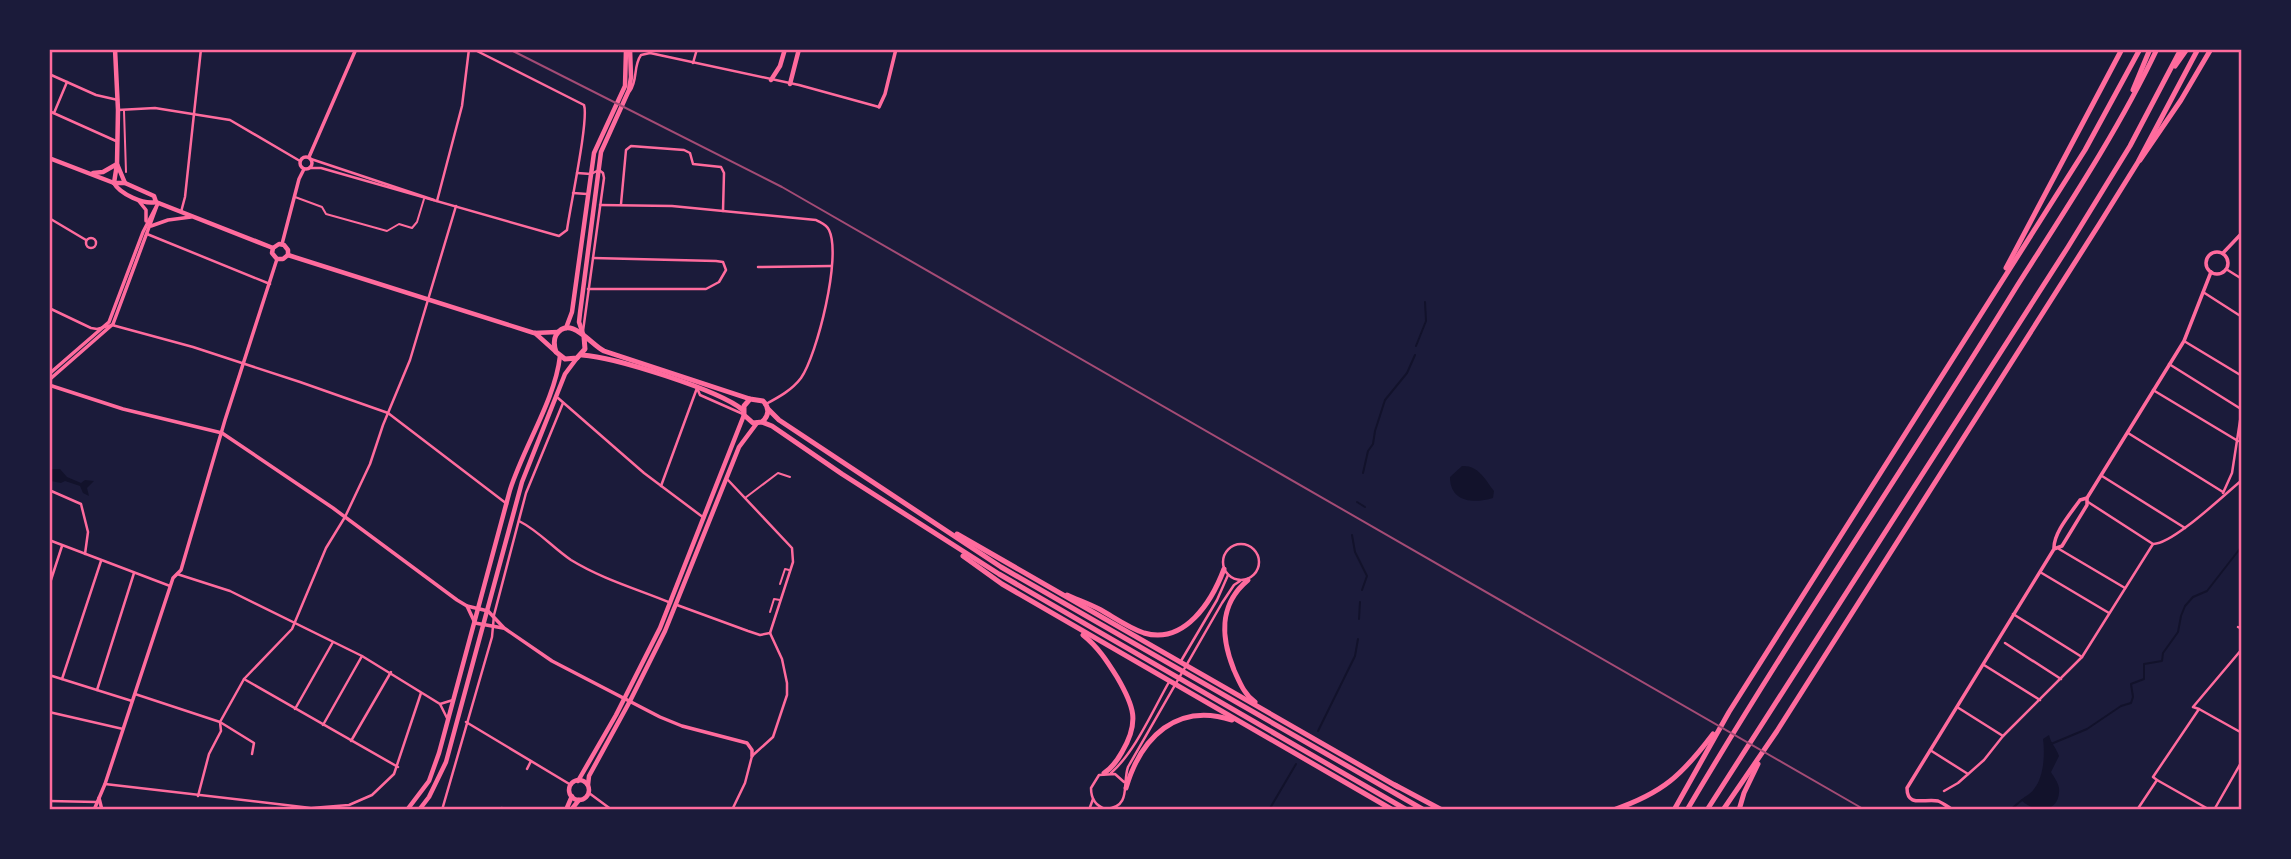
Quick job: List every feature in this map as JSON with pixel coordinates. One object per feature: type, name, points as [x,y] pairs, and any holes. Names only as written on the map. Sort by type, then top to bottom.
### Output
[{"type":"highway","points":[[1988,301],[2122,49]]},
{"type":"highway","points":[[1674,810],[1729,712],[2085,150],[2140,49]]},
{"type":"highway","points":[[2129,103],[2150,49]]},
{"type":"highway","points":[[1687,810],[1742,716],[2018,286],[2129,103],[2157,49]]},
{"type":"highway","points":[[1707,810],[2068,247],[2130,146],[2181,49]]},
{"type":"highway","points":[[2170,71],[2187,49]]},
{"type":"highway","points":[[1723,810],[1777,731],[2138,162],[2198,49]]},
{"type":"highway","points":[[2138,162],[2211,49]]},
{"type":"highway","points":[[1159,671],[941,538],[772,426],[749,422],[727,398],[599,356],[580,356],[571,360],[558,354],[554,340],[563,329],[575,328],[594,346],[611,354],[750,399],[759,399],[779,420],[1001,567],[1166,658]]},
{"type":"highway","points":[[580,356],[586,346],[584,334]]},
{"type":"highway","points":[[743,413],[750,399]]},
{"type":"highway","points":[[760,423],[768,414],[767,406]]},
{"type":"highway","points":[[880,488],[1424,810]]},
{"type":"highway","points":[[941,538],[1002,584],[1076,628],[1190,688],[1407,810]]},
{"type":"highway","points":[[1034,578],[1098,608],[1134,629],[1159,635],[1174,632],[1195,617],[1219,583],[1224,569]]},
{"type":"highway","points":[[1248,580],[1236,591],[1228,606],[1223,630],[1229,657],[1241,687],[1252,701],[1439,810]]},
{"type":"highway","points":[[1076,628],[1102,652],[1132,706],[1133,726],[1130,735],[1108,773]]},
{"type":"highway","points":[[1197,676],[1339,753]]},
{"type":"highway","points":[[1190,688],[1244,724],[1393,810]]},
{"type":"highway","points":[[1613,810],[1664,786],[1688,767],[1729,712]]},
{"type":"highway","points":[[1125,785],[1141,755],[1158,732],[1172,721],[1200,714],[1214,715],[1244,724]]},
{"type":"highway","points":[[1739,810],[1744,793],[1777,731]]},
{"type":"main road","points":[[115,49],[121,110],[114,183],[119,191],[150,204],[157,202],[274,248]]},
{"type":"main road","points":[[584,334],[579,323],[599,170],[606,137],[626,97],[631,77],[628,49]]},
{"type":"main road","points":[[534,333],[563,329],[572,312],[597,144],[625,86],[628,49]]},
{"type":"main road","points":[[771,80],[780,66],[785,49]]},
{"type":"main road","points":[[790,84],[799,49]]},
{"type":"main road","points":[[49,158],[114,183],[125,183],[154,196],[157,202]]},
{"type":"main road","points":[[88,174],[103,172],[117,164]]},
{"type":"main road","points":[[117,164],[125,183]]},
{"type":"main road","points":[[282,244],[288,255],[283,260],[277,260],[272,253],[274,248],[282,244]]},
{"type":"main road","points":[[288,255],[534,333],[558,354],[550,394],[524,449],[507,504],[455,699],[429,781],[407,810]]},
{"type":"main road","points":[[419,810],[429,797],[446,762],[522,482],[558,398],[565,374],[580,356]]},
{"type":"main road","points":[[673,603],[588,768],[571,785],[569,791],[579,800],[585,799],[589,793],[589,776],[630,701],[673,603],[743,413]]},
{"type":"main road","points":[[705,521],[739,447],[760,423]]},
{"type":"main road","points":[[578,780],[588,785]]},
{"type":"main road","points":[[566,810],[572,796]]},
{"type":"main road","points":[[572,810],[579,800]]},
{"type":"street","points":[[181,212],[201,49]]},
{"type":"street","points":[[282,244],[299,179],[312,164],[310,158],[356,49]]},
{"type":"street","points":[[121,110],[155,108],[234,121],[307,169],[321,168],[559,236],[564,235],[567,230],[585,115],[584,105],[471,49],[463,106],[437,201]]},
{"type":"street","points":[[693,64],[696,49]]},
{"type":"street","points":[[626,97],[635,81],[637,60],[641,55],[650,53],[879,107],[885,94],[896,49]]},
{"type":"street","points":[[49,74],[96,95],[118,100]]},
{"type":"street","points":[[54,113],[67,82]]},
{"type":"street","points":[[49,111],[118,142]]},
{"type":"street","points":[[621,206],[626,150],[631,146],[684,150],[690,153],[692,164],[721,167],[724,173],[723,211]]},
{"type":"street","points":[[300,162],[302,158],[310,158],[437,201]]},
{"type":"street","points":[[576,173],[591,174],[599,170],[604,178],[584,334]]},
{"type":"street","points":[[573,193],[589,195]]},
{"type":"street","points":[[52,375],[112,325],[147,233],[146,210],[134,197]]},
{"type":"street","points":[[157,202],[105,327],[52,375],[49,383],[123,409],[222,433],[345,517],[467,606],[494,615],[504,628],[552,662],[682,726],[747,743],[752,750],[752,756],[746,783],[732,810]]},
{"type":"street","points":[[198,796],[209,754],[221,731],[220,722],[244,679],[292,629],[326,548],[345,517],[370,464],[410,360],[456,205]]},
{"type":"street","points":[[600,205],[672,206],[822,223],[826,226],[831,237],[827,303],[805,371],[790,389],[767,406]]},
{"type":"street","points":[[148,225],[192,216]]},
{"type":"street","points":[[49,218],[86,240]]},
{"type":"street","points":[[147,233],[270,284]]},
{"type":"street","points":[[2223,253],[2242,233]]},
{"type":"street","points":[[2223,253],[2213,252],[2207,257],[2206,264],[2211,272],[2218,274],[2226,269]]},
{"type":"street","points":[[2223,253],[2227,259],[2226,269]]},
{"type":"street","points":[[589,289],[706,289],[719,282],[726,270],[723,262],[716,261],[593,258]]},
{"type":"street","points":[[94,810],[170,586],[183,564],[277,260]]},
{"type":"street","points":[[758,267],[831,266]]},
{"type":"street","points":[[2226,269],[2242,278]]},
{"type":"street","points":[[1953,810],[1937,801],[1916,802],[1908,796],[1907,788],[2184,341],[2211,272]]},
{"type":"street","points":[[2203,292],[2242,317]]},
{"type":"street","points":[[49,308],[97,333]]},
{"type":"street","points":[[91,328],[112,325],[244,364],[388,414],[507,504]]},
{"type":"street","points":[[96,340],[97,333]]},
{"type":"street","points":[[2184,341],[2242,376]]},
{"type":"street","points":[[2169,364],[2242,409],[2232,473],[2223,495]]},
{"type":"street","points":[[52,375],[55,387]]},
{"type":"street","points":[[661,486],[696,387]]},
{"type":"street","points":[[2153,390],[2238,441]]},
{"type":"street","points":[[558,398],[705,521]]},
{"type":"street","points":[[442,810],[492,637],[494,615],[534,470],[563,407],[562,403]]},
{"type":"street","points":[[2127,433],[2223,495]]},
{"type":"street","points":[[2101,476],[2185,528]]},
{"type":"street","points":[[726,479],[792,548],[794,556],[770,633],[782,659],[787,695],[773,737],[752,756]]},
{"type":"street","points":[[2125,589],[2056,549],[2054,541],[2080,499],[2087,500],[2153,544],[2160,544],[2185,528],[2242,480]]},
{"type":"street","points":[[49,490],[81,504],[88,533],[85,554]]},
{"type":"street","points":[[519,521],[568,558],[596,575],[742,629],[760,635],[770,633]]},
{"type":"street","points":[[49,540],[170,586]]},
{"type":"street","points":[[1228,575],[1217,600],[1130,748],[1118,766],[1094,780],[1091,788],[1093,799],[1105,809],[1120,804],[1124,799],[1128,767],[1222,603],[1234,585],[1248,580],[1258,572],[1258,553],[1251,546],[1244,544],[1233,545],[1223,558],[1224,569],[1228,575],[1240,581]]},
{"type":"street","points":[[1944,791],[1984,760],[2003,736],[2082,657],[2153,544]]},
{"type":"street","points":[[49,586],[62,546]]},
{"type":"street","points":[[62,679],[101,561]]},
{"type":"street","points":[[2040,572],[2109,614]]},
{"type":"street","points":[[97,690],[135,573]]},
{"type":"street","points":[[177,575],[219,586],[334,641],[391,672],[440,704],[448,720]]},
{"type":"street","points":[[467,606],[475,603],[482,594]]},
{"type":"street","points":[[467,606],[475,623],[504,628]]},
{"type":"street","points":[[2013,614],[2082,657]]},
{"type":"street","points":[[1998,639],[2062,679]]},
{"type":"street","points":[[295,709],[334,641]]},
{"type":"street","points":[[2242,649],[2240,657],[2193,707],[2242,733]]},
{"type":"street","points":[[323,725],[362,656]]},
{"type":"street","points":[[1983,664],[2040,700]]},
{"type":"street","points":[[351,741],[391,672]]},
{"type":"street","points":[[49,675],[132,701]]},
{"type":"street","points":[[244,679],[397,767]]},
{"type":"street","points":[[105,784],[322,808],[349,804],[372,794],[394,774],[421,693]]},
{"type":"street","points":[[135,694],[220,722],[254,743],[253,754]]},
{"type":"street","points":[[440,704],[455,699]]},
{"type":"street","points":[[1956,707],[2003,736]]},
{"type":"street","points":[[2199,709],[2153,777],[2212,810],[2242,761]]},
{"type":"street","points":[[49,712],[123,729]]},
{"type":"street","points":[[466,722],[571,785]]},
{"type":"street","points":[[1930,750],[1968,774]]},
{"type":"street","points":[[527,769],[531,761]]},
{"type":"street","points":[[1108,773],[1120,777],[1125,785]]},
{"type":"street","points":[[2137,810],[2157,780]]},
{"type":"street","points":[[589,793],[612,810]]},
{"type":"street","points":[[1089,810],[1093,799]]},
{"type":"street","points":[[49,800],[98,800]]},
{"type":"street","points":[[98,800],[102,810]]},
{"type":"lane","points":[[121,110],[126,172]]},
{"type":"lane","points":[[294,196],[322,207],[326,214],[387,231],[400,224],[412,228],[417,222],[424,199]]},
{"type":"lane","points":[[745,498],[773,475],[778,473],[790,477]]},
{"type":"lane","points":[[780,584],[785,569],[790,570]]},
{"type":"lane","points":[[770,612],[774,599],[781,600]]},
{"type":"shaded area","points":[[49,465],[81,483],[85,480],[94,481],[87,488],[89,496],[83,493],[80,486],[65,481],[51,481]]},
{"type":"shaded area","points":[[1462,466],[1468,466],[1481,474],[1494,491],[1493,498],[1471,501],[1454,492],[1450,477]]},
{"type":"shaded area","points":[[2049,735],[2059,756],[2051,772],[2058,786],[2059,796],[2052,806],[2046,809],[2033,808],[2021,800],[2033,791],[2040,778],[2044,758],[2043,739]]},
{"type":"waterway","points":[[1416,346],[1426,321],[1425,302]]},
{"type":"waterway","points":[[1363,473],[1385,400],[1407,373],[1415,355]]},
{"type":"waterway","points":[[1357,502],[1365,507]]},
{"type":"waterway","points":[[1352,535],[1355,552],[1367,576],[1362,590]]},
{"type":"waterway","points":[[2051,744],[2087,729],[2121,706],[2131,703],[2131,684],[2144,679],[2144,664],[2162,661],[2163,653],[2178,632],[2185,606],[2193,597],[2207,591],[2242,546]]},
{"type":"waterway","points":[[1359,619],[1360,602]]},
{"type":"waterway","points":[[1318,731],[1355,656],[1358,639]]},
{"type":"waterway","points":[[1269,810],[1296,764]]},
{"type":"waterway","points":[[2010,810],[2022,800]]},
{"type":"railway","points":[[509,49],[782,187],[1865,810]]}]
